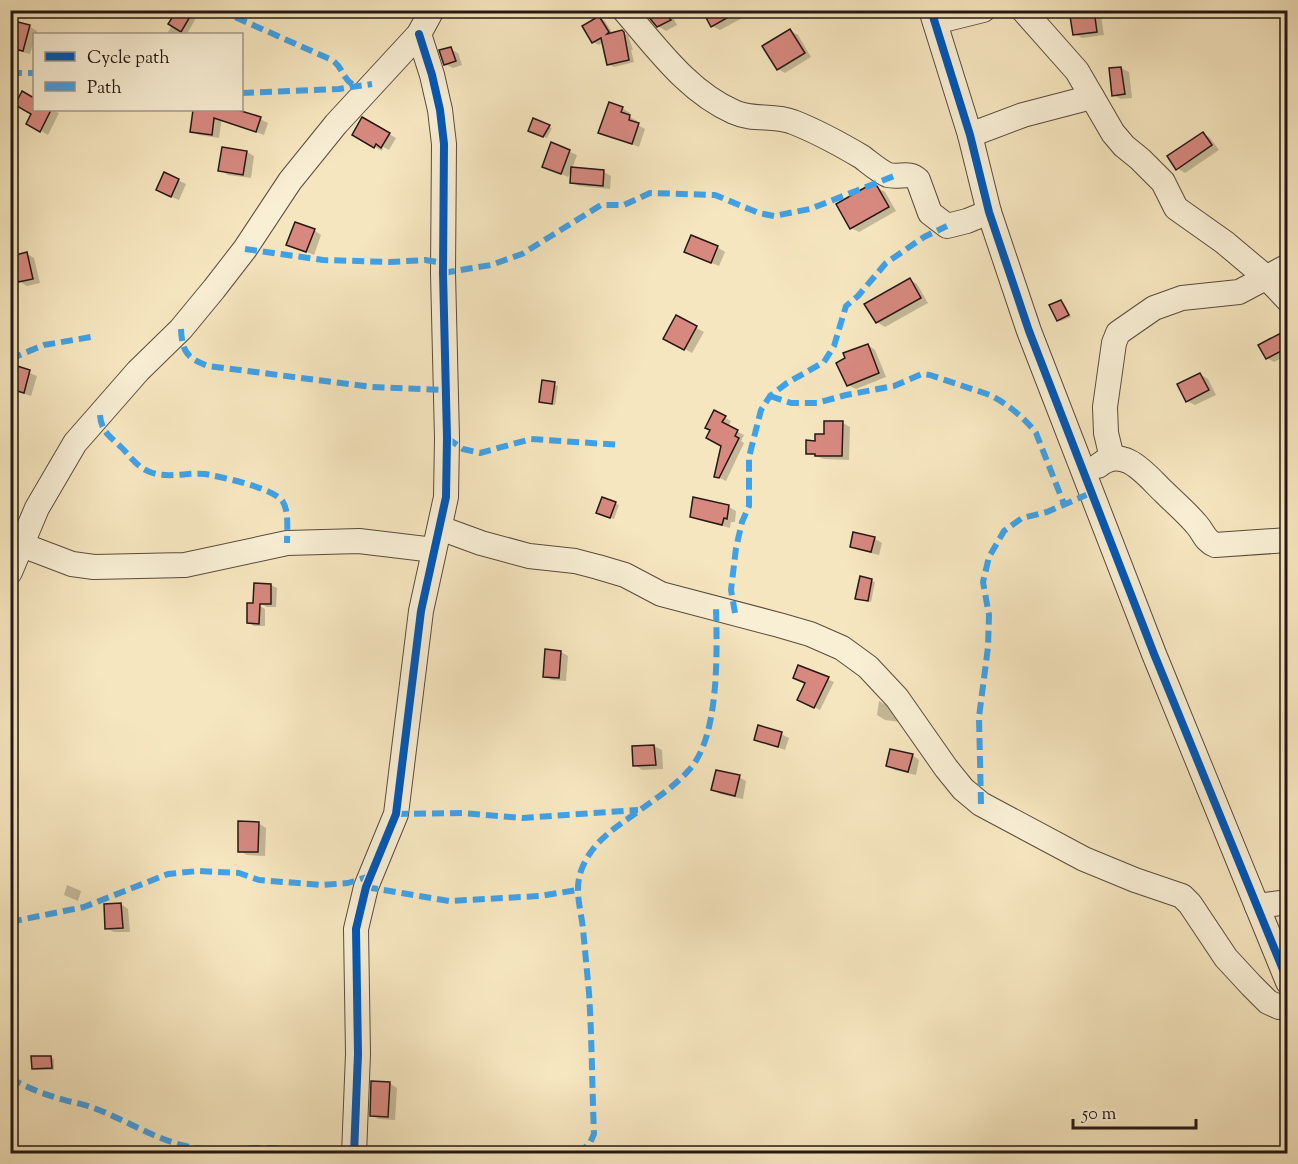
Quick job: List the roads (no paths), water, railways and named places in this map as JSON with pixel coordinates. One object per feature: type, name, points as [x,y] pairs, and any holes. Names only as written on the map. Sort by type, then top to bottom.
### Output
[{"type":"street","points":[[10,572],[37,508],[75,443],[138,371],[181,329],[245,249],[268,212],[303,165],[336,124],[419,34],[432,10]]},
{"type":"street","points":[[624,10],[676,69],[703,94],[719,104],[736,113],[781,118],[792,122],[850,150],[884,173],[894,176],[909,174],[914,176],[918,180],[930,213],[947,226],[989,212]]},
{"type":"street","points":[[983,10],[933,16],[970,135],[989,212],[1029,331],[1084,475],[1287,982]]},
{"type":"street","points":[[1023,10],[1077,71],[1113,133],[1163,182],[1176,208],[1224,242],[1267,278],[1287,300]]},
{"type":"street","points":[[354,1154],[358,1054],[356,929],[366,887],[396,814],[421,611],[446,497],[444,144],[438,98],[419,34]]},
{"type":"street","points":[[970,135],[1023,115],[1092,97]]},
{"type":"street","points":[[1112,458],[1106,433],[1105,407],[1114,343],[1118,333],[1145,314],[1163,305],[1182,298],[1239,292],[1287,266]]},
{"type":"street","points":[[1084,475],[1106,460],[1112,458],[1128,460],[1138,465],[1191,518],[1207,542],[1215,545],[1287,540]]},
{"type":"street","points":[[22,545],[72,564],[94,567],[184,564],[287,543],[437,539],[481,543],[529,556],[575,561],[598,567],[625,575],[661,594],[810,634],[842,648],[868,667],[897,698],[963,789],[981,804],[1084,859],[1182,896],[1190,904],[1226,958],[1251,985],[1268,1002],[1287,1006]]},
{"type":"street","points":[[1257,906],[1287,902]]}]
